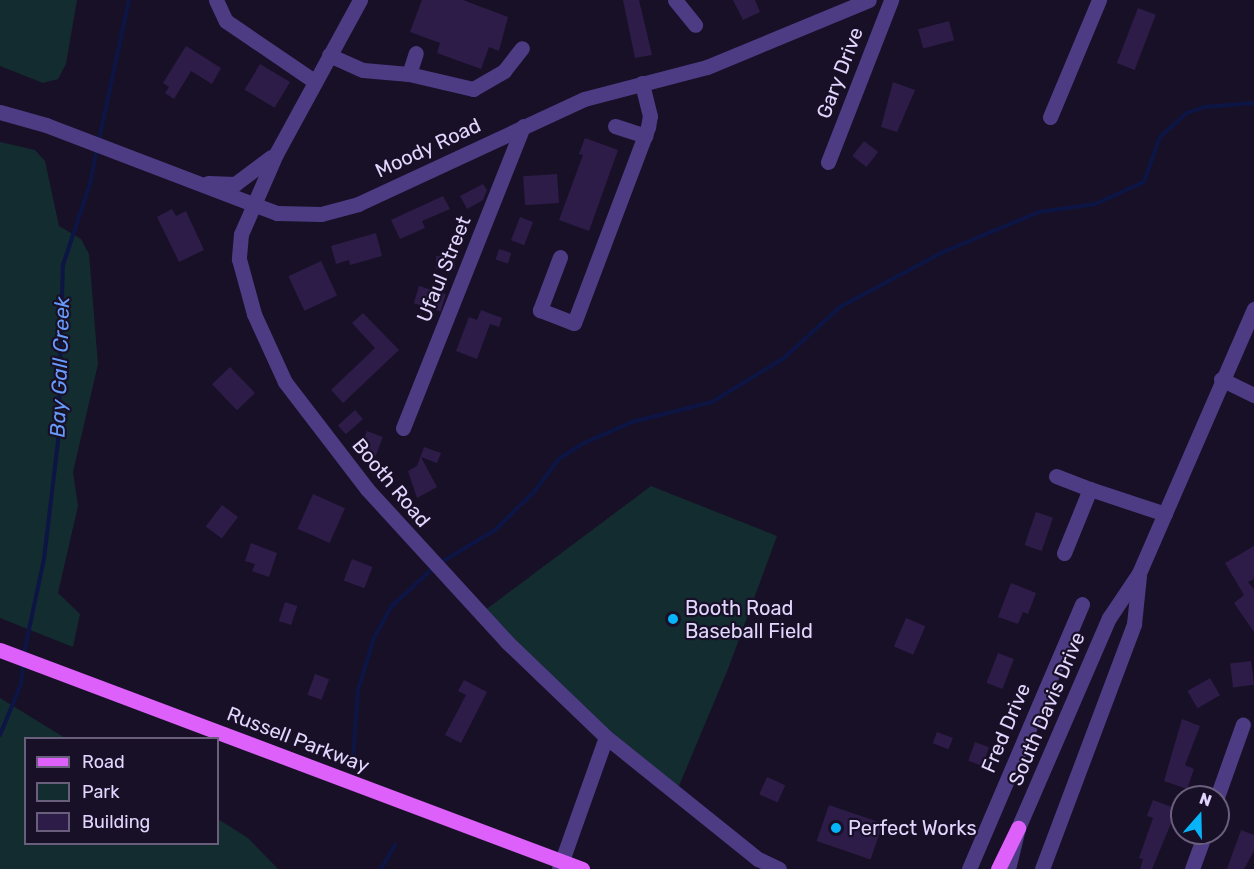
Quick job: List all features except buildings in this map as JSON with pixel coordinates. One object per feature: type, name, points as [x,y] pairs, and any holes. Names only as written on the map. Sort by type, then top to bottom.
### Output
[{"type":"main road","name":"Russell Parkway","points":[[0,650],[560,865],[582,869]]},
{"type":"main road","points":[[999,869],[1018,828]]},
{"type":"street","points":[[216,0],[226,21],[314,81]]},
{"type":"street","name":"Booth Road","points":[[360,0],[276,154],[241,234],[239,259],[254,314],[285,382],[341,458],[435,567],[606,737],[758,859],[779,869]]},
{"type":"street","points":[[675,0],[695,25]]},
{"type":"street","name":"Moody Road","points":[[0,112],[46,125],[253,204],[298,215],[343,209],[584,99],[756,50],[869,0]]},
{"type":"street","name":"Gary Drive","points":[[828,162],[891,0]]},
{"type":"street","points":[[1050,117],[1099,0]]},
{"type":"street","points":[[329,55],[363,70],[409,75],[473,89],[504,71],[522,48]]},
{"type":"street","points":[[409,75],[416,53]]},
{"type":"street","points":[[560,257],[540,310],[574,323],[645,136],[650,116],[642,83]]},
{"type":"street","name":"Ufaul Street","points":[[403,428],[523,126]]},
{"type":"street","points":[[615,126],[645,136]]},
{"type":"street","points":[[192,181],[235,184],[276,154]]},
{"type":"street","name":"South Davis Drive","points":[[1008,869],[1018,828],[1109,618],[1139,573],[1221,379],[1254,309]]},
{"type":"street","points":[[1221,379],[1254,395]]},
{"type":"street","points":[[1056,476],[1165,514]]},
{"type":"street","points":[[1064,553],[1090,489]]},
{"type":"street","name":"South Davis Drive","points":[[1042,869],[1134,624],[1139,573]]},
{"type":"street","name":"Fred Drive","points":[[969,869],[1082,604]]},
{"type":"street","points":[[1221,785],[1243,723]]},
{"type":"street","points":[[560,865],[606,737]]},
{"type":"street","points":[[1192,869],[1201,845]]},
{"type":"green space","points":[[0,0],[77,0],[66,64],[58,79],[43,83],[0,66]]},
{"type":"green space","points":[[0,142],[35,150],[45,161],[59,226],[81,239],[89,254],[98,364],[73,472],[78,506],[58,593],[80,614],[73,647],[0,618]]},
{"type":"green space","points":[[651,486],[777,536],[728,669],[676,793],[480,614]]},
{"type":"green space","points":[[0,698],[63,737],[24,737],[24,845],[219,845],[219,820],[248,838],[278,869],[0,869]]},
{"type":"waterway","name":"Bay Gall Creek","points":[[99,140],[129,0]]},
{"type":"waterway","points":[[440,563],[495,530],[534,492],[559,459],[582,444],[632,422],[712,402],[784,358],[840,307],[943,252],[1039,212],[1095,204],[1144,182],[1160,137],[1187,113],[1204,107],[1254,103]]},
{"type":"waterway","name":"Bay Gall Creek","points":[[24,653],[44,559],[58,441],[63,265],[90,184],[97,147]]},
{"type":"waterway","points":[[353,760],[358,690],[374,638],[392,606],[432,569]]},
{"type":"waterway","name":"Bay Gall Creek","points":[[0,735],[21,684],[23,664]]},
{"type":"waterway","points":[[381,869],[395,845]]},
{"type":"place","name":"Booth Road Baseball Field","points":[[673,619]]},
{"type":"place","name":"Perfect Works","points":[[836,828]]}]
